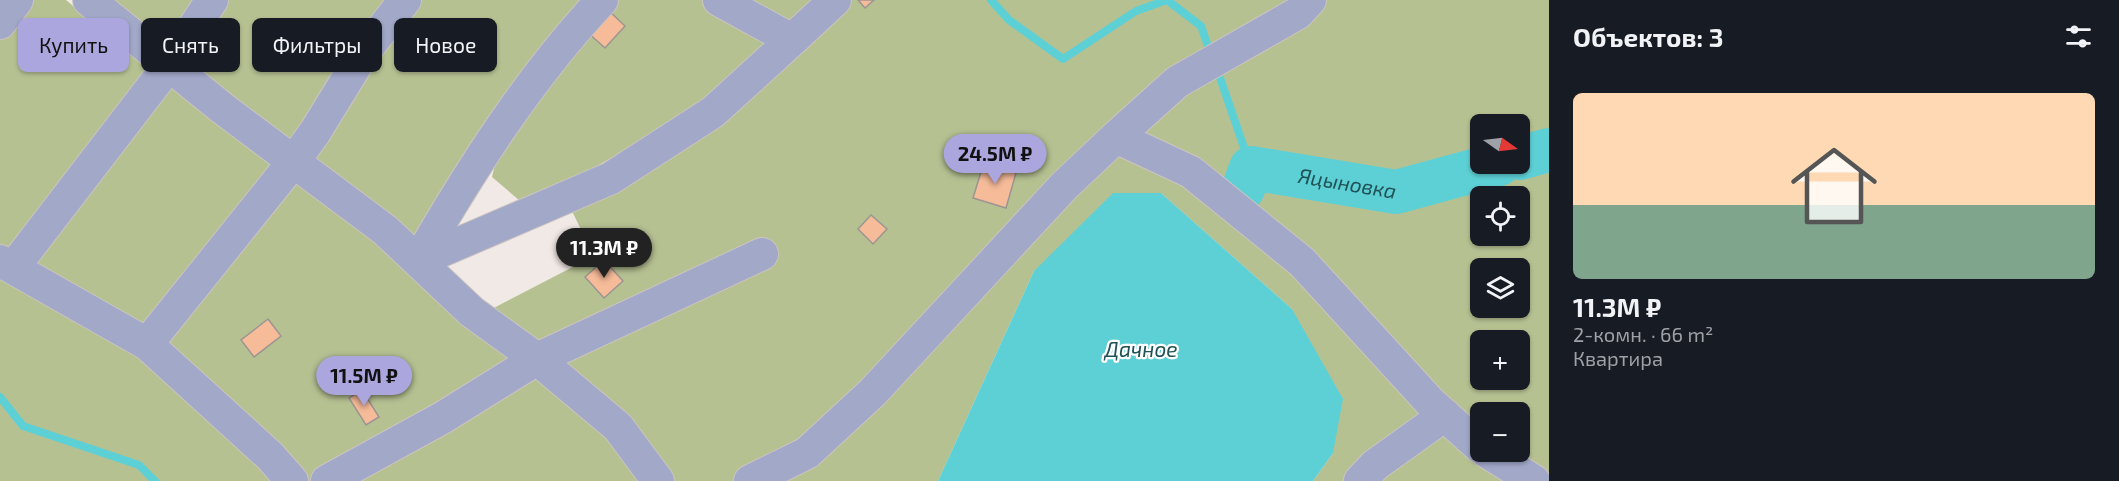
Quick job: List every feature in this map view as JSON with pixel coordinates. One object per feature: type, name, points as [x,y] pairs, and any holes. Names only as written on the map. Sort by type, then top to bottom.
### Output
[{"type":"lane","points":[[0,23],[17,0]]},
{"type":"lane","points":[[89,0],[141,42]]},
{"type":"lane","points":[[200,18],[212,0]]},
{"type":"lane","points":[[147,344],[294,161],[315,132],[364,52],[405,0]]},
{"type":"lane","points":[[418,261],[477,161],[536,80],[602,0]]},
{"type":"lane","points":[[719,0],[792,40]]},
{"type":"lane","points":[[418,261],[611,178],[713,112],[835,0]]},
{"type":"lane","points":[[750,481],[807,453],[873,392],[1064,186],[1177,82],[1298,13],[1310,0]]},
{"type":"lane","points":[[163,72],[7,264],[147,344],[270,456],[292,481]]},
{"type":"lane","points":[[178,72],[385,230],[472,312],[537,359],[618,427],[658,481]]},
{"type":"lane","points":[[1116,137],[1191,172],[1302,262],[1444,415],[1470,438]]},
{"type":"lane","points":[[327,481],[442,418],[537,359],[762,254]]},
{"type":"lane","points":[[1360,481],[1375,465],[1444,415]]},
{"type":"lane","points":[[1503,462],[1534,481]]},
{"type":"green space","points":[[27,0],[66,0],[88,18],[18,18],[18,72],[129,72],[129,52],[141,62],[141,72],[149,72],[11,256],[0,250],[0,37]]},
{"type":"green space","points":[[103,0],[204,0],[190,18],[141,18],[141,31],[129,21],[129,18],[125,18]]},
{"type":"green space","points":[[219,0],[393,0],[380,18],[252,18],[252,72],[343,72],[293,143],[194,72],[240,72],[240,18],[206,18]]},
{"type":"green space","points":[[414,0],[595,0],[418,241],[309,159],[366,72],[382,72],[382,48],[394,30],[394,72],[497,72],[497,18],[402,18]]},
{"type":"green space","points":[[607,0],[705,0],[770,46],[707,104],[526,206],[492,177],[499,148]]},
{"type":"green space","points":[[741,0],[1549,0],[1549,481],[1313,481],[1333,453],[1292,309],[1161,193],[1034,271],[938,481],[345,481],[539,370],[488,311],[594,256],[569,205],[810,38]]},
{"type":"green space","points":[[171,82],[277,160],[148,330],[27,263]]},
{"type":"green space","points":[[298,174],[518,361],[313,481],[306,481],[158,344]]},
{"type":"green space","points":[[0,268],[75,310],[174,381],[276,481],[0,481]]},
{"type":"water","name":"Дачное","points":[[1113,193],[1161,193],[1292,309],[1343,399],[1333,453],[1313,481],[938,481],[1034,271]]},
{"type":"building","points":[[858,0],[874,0],[865,8]]},
{"type":"building","points":[[607,9],[625,26],[605,48],[586,31]]},
{"type":"building","points":[[984,162],[1016,173],[1006,208],[973,198]]},
{"type":"building","points":[[871,215],[887,229],[873,244],[858,229]]},
{"type":"building","points":[[604,260],[623,281],[604,298],[585,277]]},
{"type":"building","points":[[268,319],[281,336],[254,357],[241,340]]},
{"type":"building","points":[[362,390],[379,417],[366,425],[349,398]]},
{"type":"waterway","points":[[991,0],[1009,20],[1063,59],[1136,11],[1167,0],[1201,26],[1211,55]]},
{"type":"waterway","points":[[1217,69],[1251,168]]},
{"type":"waterway","name":"Яцыновка","points":[[1530,155],[1549,150]]},
{"type":"waterway","name":"Яцыновка","points":[[1243,189],[1251,168],[1396,192],[1470,172]]},
{"type":"waterway","points":[[0,397],[23,426],[139,465],[155,481]]}]
